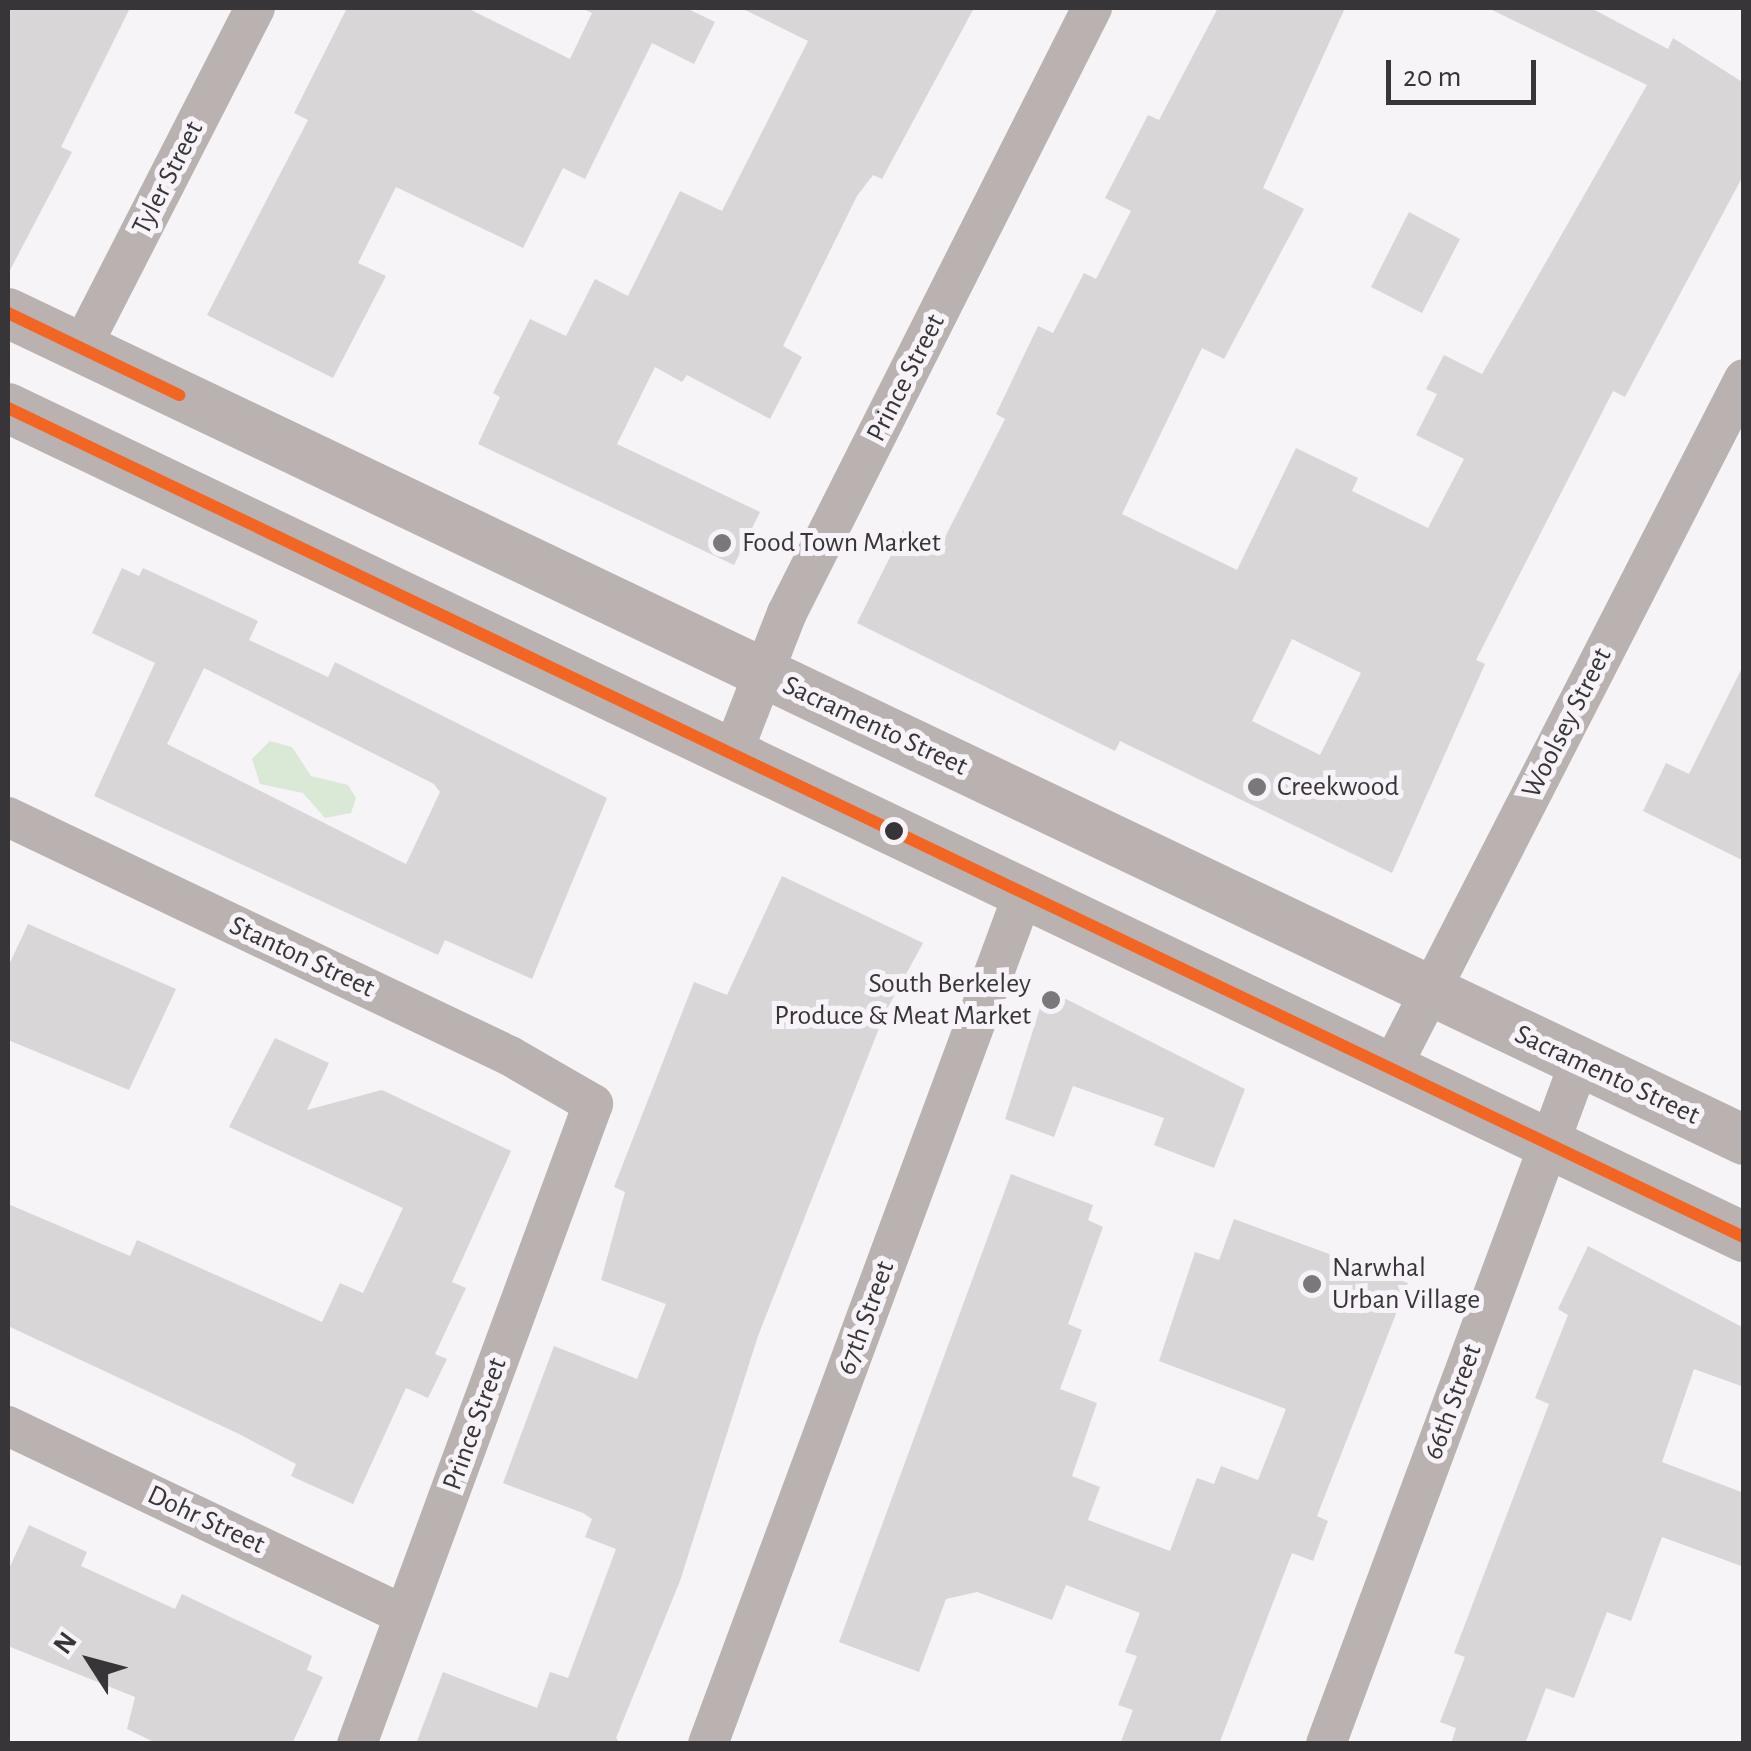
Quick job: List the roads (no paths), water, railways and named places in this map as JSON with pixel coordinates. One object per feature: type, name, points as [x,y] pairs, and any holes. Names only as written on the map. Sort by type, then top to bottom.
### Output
[{"type":"street","name":"Tyler Street","points":[[81,348],[254,8]]},
{"type":"street","name":"Prince Street","points":[[732,754],[764,674],[1092,8]]},
{"type":"street","name":"Sacramento Street","points":[[8,313],[1744,1140]]},
{"type":"street","name":"Woolsey Street","points":[[1391,1068],[1744,379]]},
{"type":"street","points":[[8,408],[1744,1236]]},
{"type":"street","name":"Stanton Street","points":[[8,818],[510,1056],[594,1104]]},
{"type":"street","name":"67th Street","points":[[708,1744],[1024,892]]},
{"type":"street","name":"66th Street","points":[[1326,1744],[1580,1062]]},
{"type":"street","name":"Prince Street","points":[[357,1744],[594,1104]]},
{"type":"street","name":"Dohr Street","points":[[8,1426],[404,1615]]},
{"type":"place","name":"Food Town Market","points":[[722,543]]},
{"type":"place","name":"Creekwood","points":[[1257,787]]},
{"type":"place","name":"South Berkeley Produce & Meat Market","points":[[1051,1000]]},
{"type":"place","name":"Narwhal Urban Village","points":[[1312,1284]]}]
